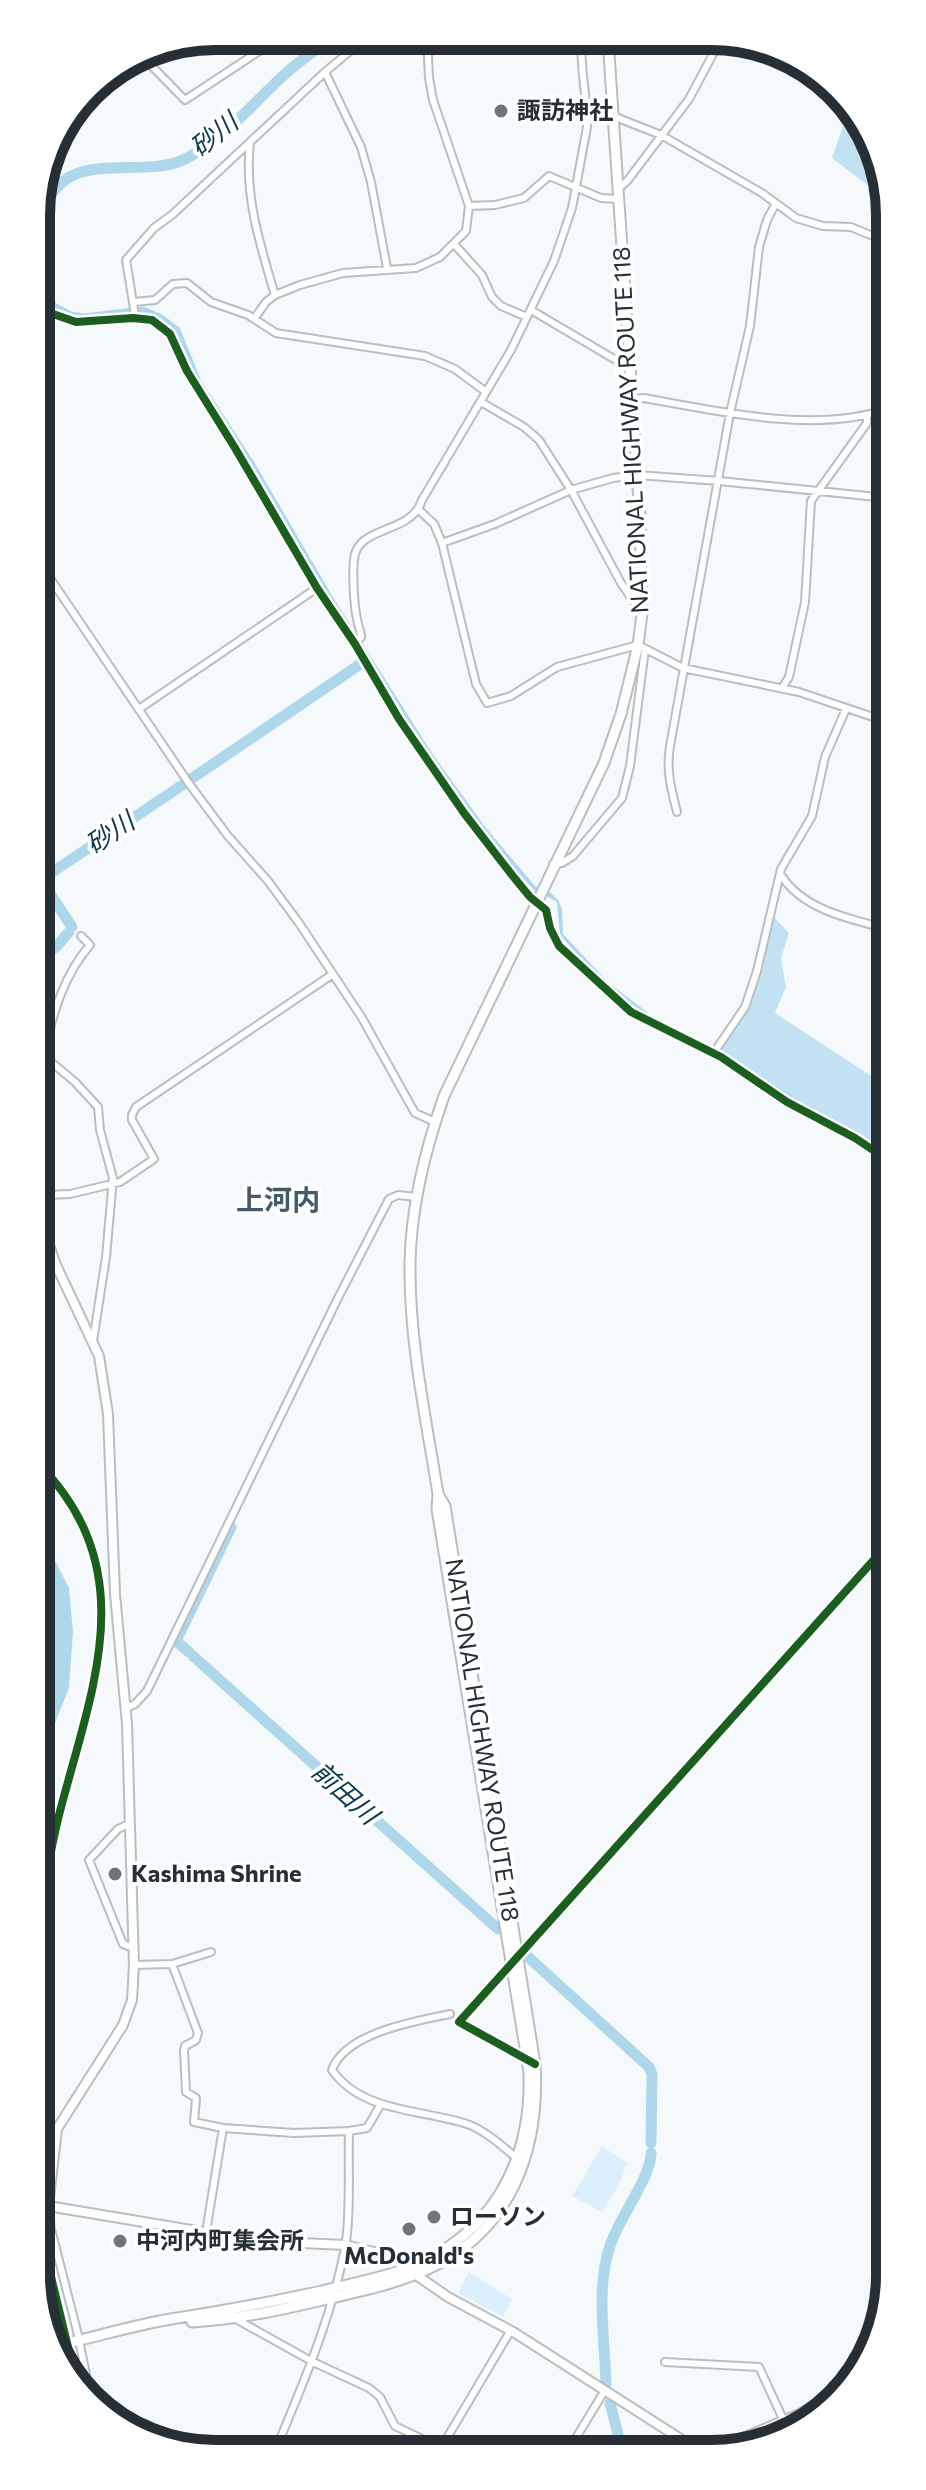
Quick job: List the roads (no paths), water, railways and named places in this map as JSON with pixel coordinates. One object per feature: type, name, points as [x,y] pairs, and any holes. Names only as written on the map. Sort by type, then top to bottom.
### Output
[{"type":"highway","name":"NATIONAL HIGHWAY ROUTE 118","points":[[136,2328],[233,2318],[411,2271],[481,2218],[522,2161],[530,2108],[531,2062],[437,1509],[438,1494],[412,1325],[410,1264],[416,1197],[435,1122],[456,1069],[604,763],[642,647],[642,556],[609,50]]},
{"type":"highway","name":"NATIONAL HIGHWAY ROUTE 118","points":[[65,2344],[168,2319],[334,2293]]},
{"type":"main road","points":[[50,1252],[93,1341],[103,1375],[108,1414],[115,1594],[126,1708],[134,1965],[132,2000],[123,2025],[57,2129],[50,2189]]},
{"type":"main road","points":[[50,2206],[274,2243],[345,2245],[378,2253],[448,2297],[511,2330],[682,2440]]},
{"type":"street","points":[[150,64],[185,100],[261,50]]},
{"type":"street","points":[[135,315],[126,260],[154,228],[351,50]]},
{"type":"street","points":[[254,319],[275,295],[343,273],[416,268],[440,257],[466,231],[469,206],[433,100],[428,50]]},
{"type":"street","points":[[358,641],[356,549],[419,510],[531,310],[562,239],[587,127],[588,114],[579,63],[581,50]]},
{"type":"street","points":[[469,206],[515,201],[532,194],[549,176],[601,198],[618,194],[689,99],[715,50]]},
{"type":"street","points":[[325,72],[361,147],[371,182],[387,268]]},
{"type":"street","points":[[613,116],[661,135],[807,222],[851,227],[876,237]]},
{"type":"street","points":[[250,143],[247,168],[249,191],[275,295]]},
{"type":"street","points":[[677,812],[668,781],[667,763],[730,413],[750,326],[759,247],[775,205]]},
{"type":"street","points":[[454,244],[482,275],[492,297],[501,306],[527,317]]},
{"type":"street","points":[[134,304],[155,300],[173,284],[180,282],[193,286],[211,302],[254,319],[276,333],[425,356],[455,369],[486,392]]},
{"type":"street","points":[[531,310],[631,369]]},
{"type":"street","points":[[50,312],[76,322],[143,318],[152,320],[170,334],[187,371],[317,588],[358,641],[399,719],[512,875],[546,910],[559,946],[621,1005],[644,1020],[714,1051],[787,1102],[876,1152]]},
{"type":"street","points":[[632,399],[644,398],[730,413],[805,419],[876,412]]},
{"type":"street","points":[[481,402],[533,433],[571,490],[621,583],[642,614]]},
{"type":"street","points":[[782,688],[789,677],[805,602],[811,501],[814,492],[867,423],[867,415]]},
{"type":"street","points":[[442,543],[495,524],[571,490],[637,475],[876,497]]},
{"type":"street","points":[[419,510],[434,524],[442,543],[476,684],[487,703],[511,696],[557,667],[642,647],[683,668],[782,688],[876,718]]},
{"type":"street","points":[[50,578],[190,785],[228,836],[268,881],[333,974],[362,1018],[415,1113],[435,1122]]},
{"type":"street","points":[[139,709],[317,588]]},
{"type":"street","points":[[553,864],[562,863],[573,856],[622,798],[630,766],[642,647]]},
{"type":"street","points":[[714,1051],[745,1007],[757,971],[781,869],[812,816],[825,757],[846,709]]},
{"type":"street","points":[[781,875],[799,896],[845,918],[876,926]]},
{"type":"street","points":[[50,1025],[72,969],[90,945],[81,936]]},
{"type":"street","points":[[50,1195],[70,1194],[114,1184],[154,1159],[132,1120],[136,1107],[333,974]]},
{"type":"street","points":[[50,1061],[98,1107],[100,1130],[114,1184],[93,1341]]},
{"type":"street","points":[[126,1708],[135,1704],[147,1691],[383,1210],[391,1197],[416,1197]]},
{"type":"street","points":[[531,2062],[459,2022],[876,1557]]},
{"type":"street","points":[[129,1824],[118,1829],[89,1860],[123,1944],[133,1948]]},
{"type":"street","points":[[134,1965],[172,1964],[211,1952]]},
{"type":"street","points":[[172,1964],[198,2033],[196,2040],[185,2046],[184,2051],[186,2092],[196,2098],[194,2122],[223,2128],[294,2133],[349,2131],[367,2128],[381,2104]]},
{"type":"street","points":[[450,2014],[386,2029],[349,2048],[336,2059],[332,2070],[350,2091],[381,2104],[469,2124],[522,2161]]},
{"type":"street","points":[[206,2232],[223,2128]]},
{"type":"street","points":[[280,2440],[313,2362],[345,2245],[349,2131]]},
{"type":"street","points":[[50,2221],[87,2378]]},
{"type":"street","points":[[224,2312],[313,2362],[369,2388],[391,2413],[395,2426],[424,2440]]},
{"type":"street","points":[[447,2440],[511,2330]]},
{"type":"street","points":[[665,2362],[759,2367],[783,2419]]},
{"type":"street","points":[[575,2440],[605,2390]]},
{"type":"street","points":[[741,2437],[795,2417]]},
{"type":"waterway","name":"砂川","points":[[51,193],[77,173],[172,164],[185,159],[213,142],[290,70],[316,50]]},
{"type":"waterway","points":[[50,304],[71,315],[84,317],[143,310],[177,330],[198,382],[253,467],[330,599],[429,755],[478,823]]},
{"type":"waterway","name":"砂川","points":[[191,779],[359,665]]},
{"type":"waterway","name":"砂川","points":[[50,874],[184,784]]},
{"type":"waterway","name":"砂川","points":[[50,894],[72,927]]},
{"type":"waterway","name":"砂川","points":[[50,950],[69,932]]},
{"type":"waterway","points":[[611,989],[649,1018]]},
{"type":"waterway","points":[[717,1052],[798,1104],[876,1148]]},
{"type":"waterway","name":"前田川","points":[[189,1652],[176,1641],[231,1527]]},
{"type":"waterway","name":"前田川","points":[[193,1656],[498,1929]]},
{"type":"waterway","name":"前田川","points":[[527,1956],[649,2067],[652,2074],[651,2143]]},
{"type":"waterway","name":"前田川","points":[[606,2385],[602,2313],[606,2260],[615,2233],[646,2174],[651,2153]]},
{"type":"waterway","points":[[610,2403],[619,2440]]},
{"type":"place","name":"諏訪神社","points":[[501,111]]},
{"type":"place","name":"Kashima Shrine","points":[[115,1874]]},
{"type":"place","name":"ローソン","points":[[434,2217]]},
{"type":"place","name":"McDonald's","points":[[409,2229]]},
{"type":"place","name":"中河内町集会所","points":[[120,2241]]},
{"type":"district","name":"上河内","points":[[278,1200]]}]
